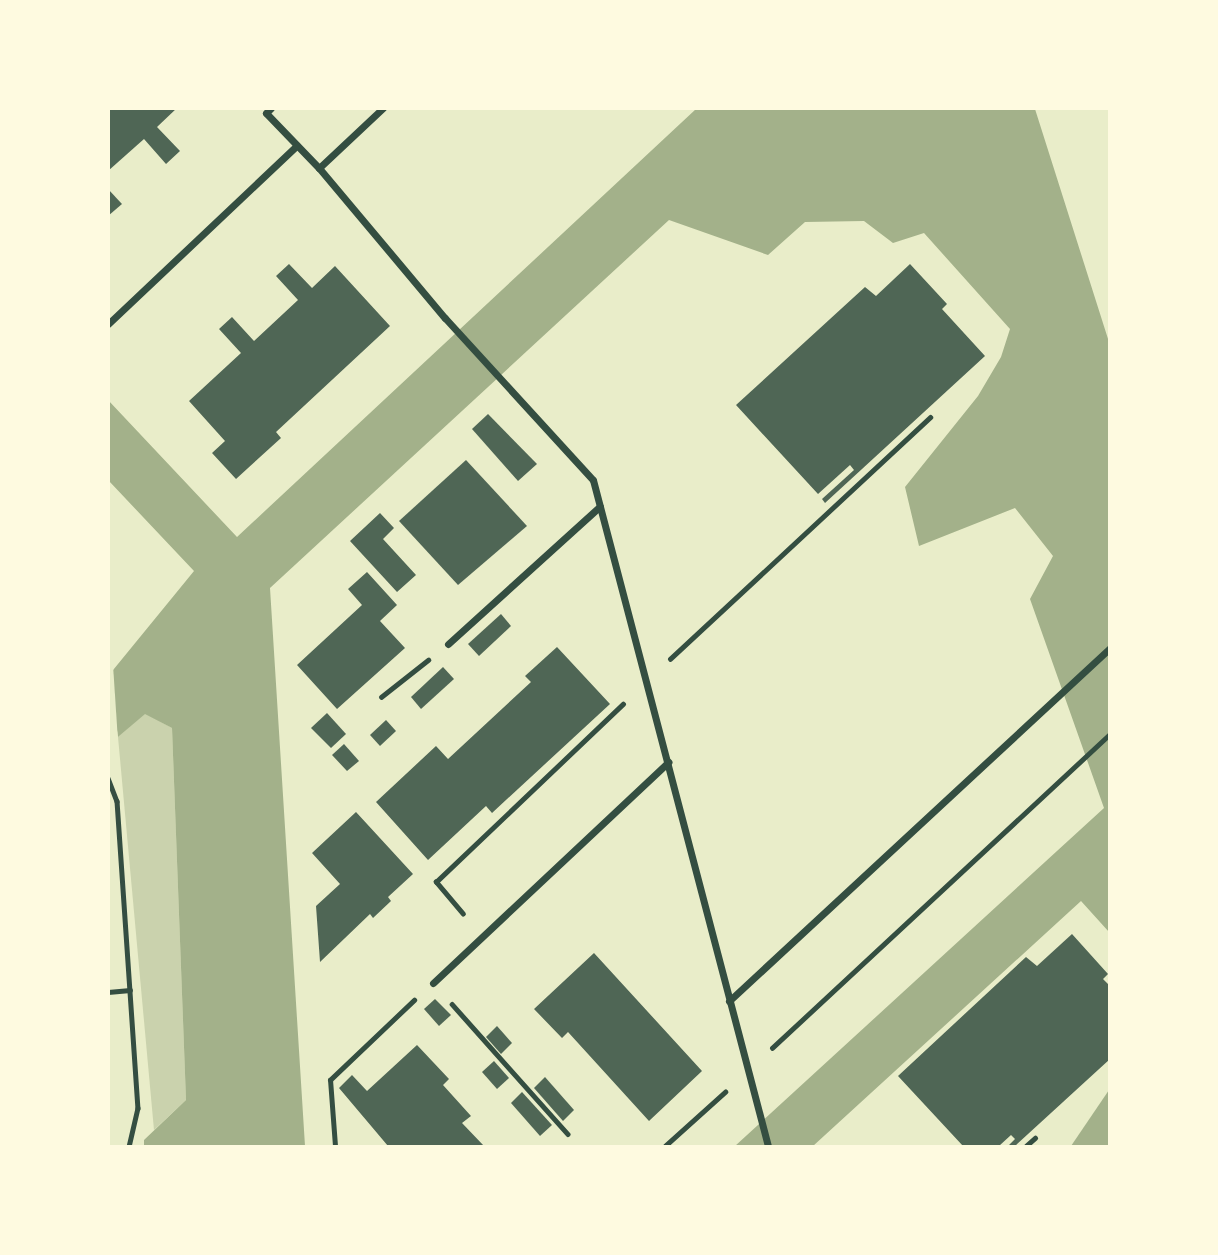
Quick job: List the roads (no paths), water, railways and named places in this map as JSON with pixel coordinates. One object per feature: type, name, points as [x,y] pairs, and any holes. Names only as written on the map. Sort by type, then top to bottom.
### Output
[{"type":"street","points":[[271,108],[267,113],[319,169],[445,318],[593,480],[768,1146]]},
{"type":"street","points":[[319,169],[383,108]]},
{"type":"street","points":[[108,324],[296,145]]},
{"type":"street","points":[[447,644],[600,506]]},
{"type":"street","points":[[729,1001],[1110,648]]},
{"type":"street","points":[[433,983],[668,762]]}]
